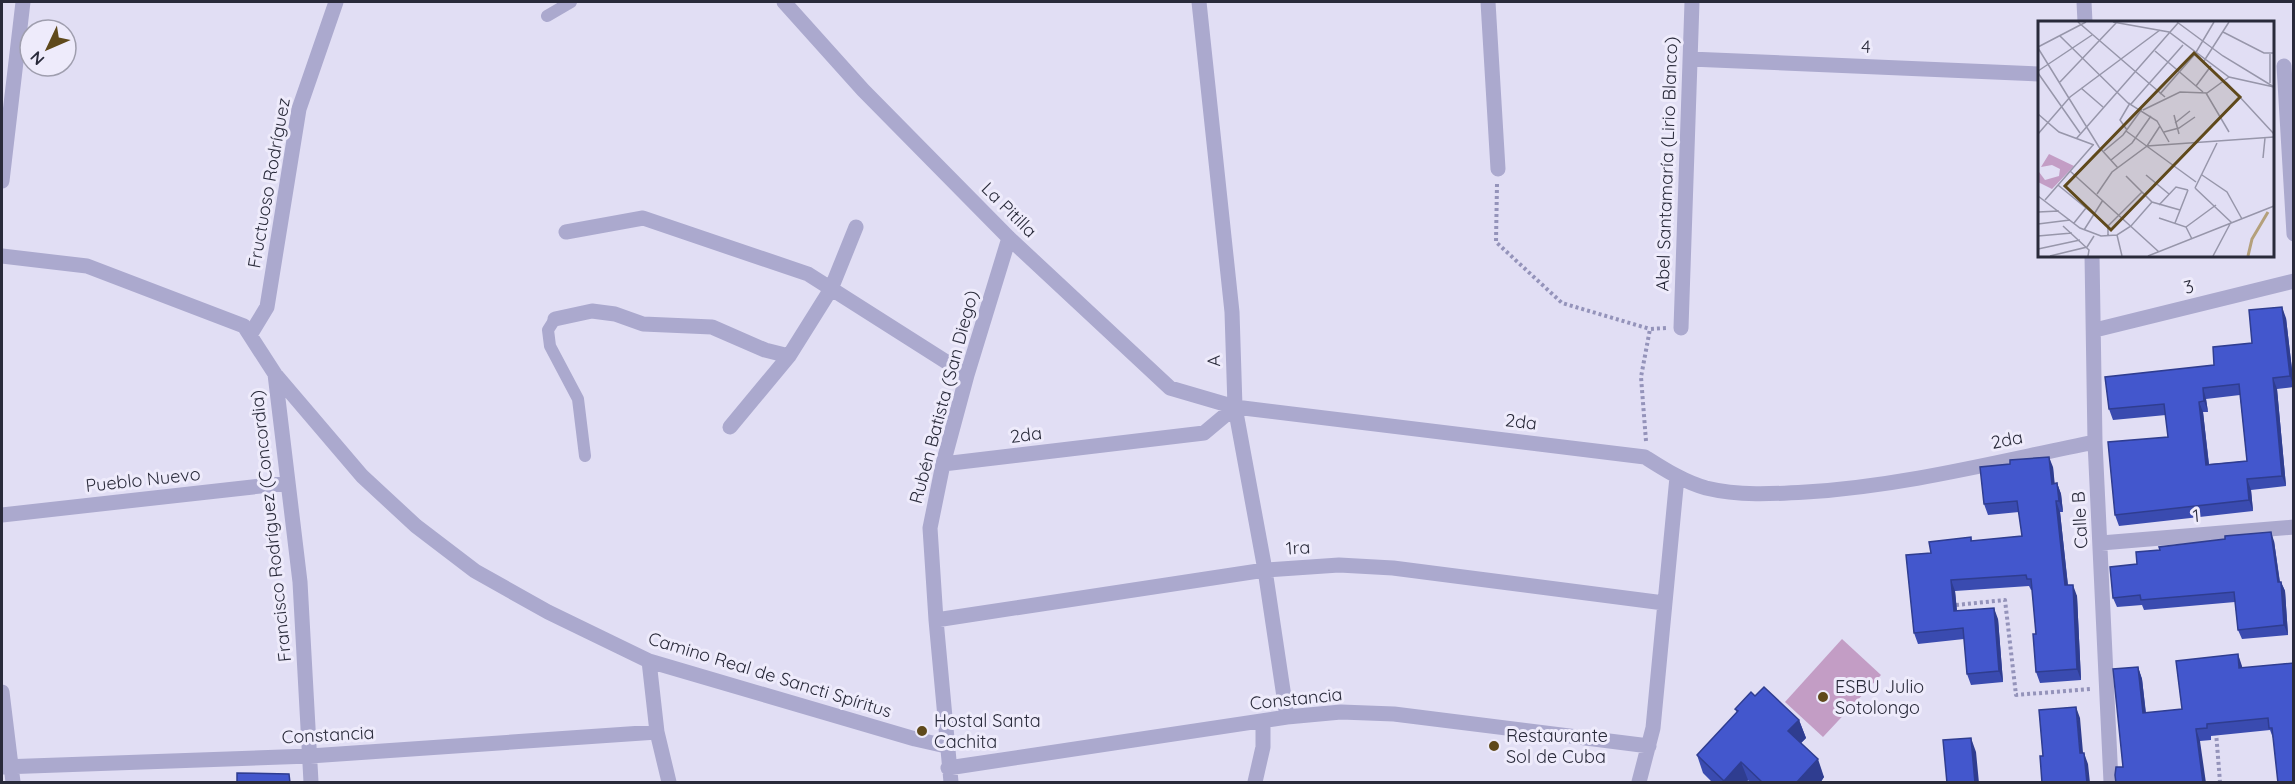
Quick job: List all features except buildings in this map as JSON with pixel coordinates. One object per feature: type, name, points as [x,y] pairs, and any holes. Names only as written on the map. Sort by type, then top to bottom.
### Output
[{"type":"street","points":[[2,181],[23,2]]},
{"type":"street","name":"Fructuoso Rodríguez","points":[[250,335],[267,307],[299,109],[336,2]]},
{"type":"street","name":"La Pitilla","points":[[784,2],[863,90],[1009,238],[1170,388],[1235,407]]},
{"type":"street","name":"A","points":[[1199,2],[1232,312],[1235,407],[1265,570],[1287,717]]},
{"type":"street","points":[[1488,2],[1498,169]]},
{"type":"street","name":"Abel Santamaría (Lirio Blanco)","points":[[1681,328],[1692,2]]},
{"type":"street","points":[[2084,2],[2085,21]]},
{"type":"street","name":"4","points":[[1690,59],[2038,74]]},
{"type":"street","points":[[2283,65],[2294,234]]},
{"type":"street","points":[[566,232],[643,218],[808,274],[967,375]]},
{"type":"street","points":[[730,427],[789,356],[831,289],[856,226]]},
{"type":"street","name":"Rubén Batista (San Diego)","points":[[949,775],[930,528],[943,464],[967,375],[1009,238]]},
{"type":"street","name":"Camino Real de Sancti Spíritus","points":[[2,256],[87,266],[244,326],[275,374],[362,476],[416,526],[475,572],[548,612],[649,661],[915,740],[946,746]]},
{"type":"street","name":"Calle B","points":[[2092,256],[2095,442],[2111,783]]},
{"type":"street","name":"3","points":[[2095,330],[2294,280]]},
{"type":"street","points":[[555,319],[592,311],[615,314],[643,324],[712,327],[765,350],[789,356]]},
{"type":"street","name":"Francisco Rodríguez (Concordia)","points":[[275,374],[300,582],[311,783]]},
{"type":"street","name":"2da","points":[[943,464],[1204,433],[1235,407],[1645,457],[1677,477],[1706,488],[1761,495],[1832,490],[1909,480],[2095,442]]},
{"type":"street","points":[[1639,783],[1653,728],[1677,477]]},
{"type":"street","name":"Pueblo Nuevo","points":[[2,515],[288,483]]},
{"type":"street","name":"1","points":[[2101,543],[2294,527]]},
{"type":"street","name":"1ra","points":[[936,620],[1265,570],[1339,565],[1394,568],[1664,603]]},
{"type":"street","points":[[649,661],[657,732],[669,783]]},
{"type":"street","points":[[2,692],[7,766],[13,783]]},
{"type":"street","name":"Constancia","points":[[949,775],[1287,717],[1341,712],[1394,714],[1649,746]]},
{"type":"street","points":[[1255,783],[1263,747],[1263,721]]},
{"type":"street","name":"Constancia","points":[[7,766],[310,756],[657,732]]},
{"type":"lane","points":[[547,16],[571,2]]},
{"type":"lane","points":[[555,319],[548,330],[550,346],[578,399],[585,456]]},
{"type":"path","points":[[1498,169],[1496,242],[1562,303],[1650,328],[1681,328]]},
{"type":"path","points":[[1645,457],[1647,435],[1641,377],[1650,328]]},
{"type":"path","points":[[1956,605],[2006,600],[2016,695],[2105,688]]},
{"type":"path","points":[[2215,724],[2220,783]]},
{"type":"shaded area","points":[[1842,639],[1881,675],[1823,737],[1785,702]]},
{"type":"place","name":"ESBU Julio Sotolongo","points":[[1823,697]]},
{"type":"place","name":"Hostal Santa Cachita","points":[[922,731]]},
{"type":"place","name":"Restaurante Sol de Cuba","points":[[1494,746]]}]
